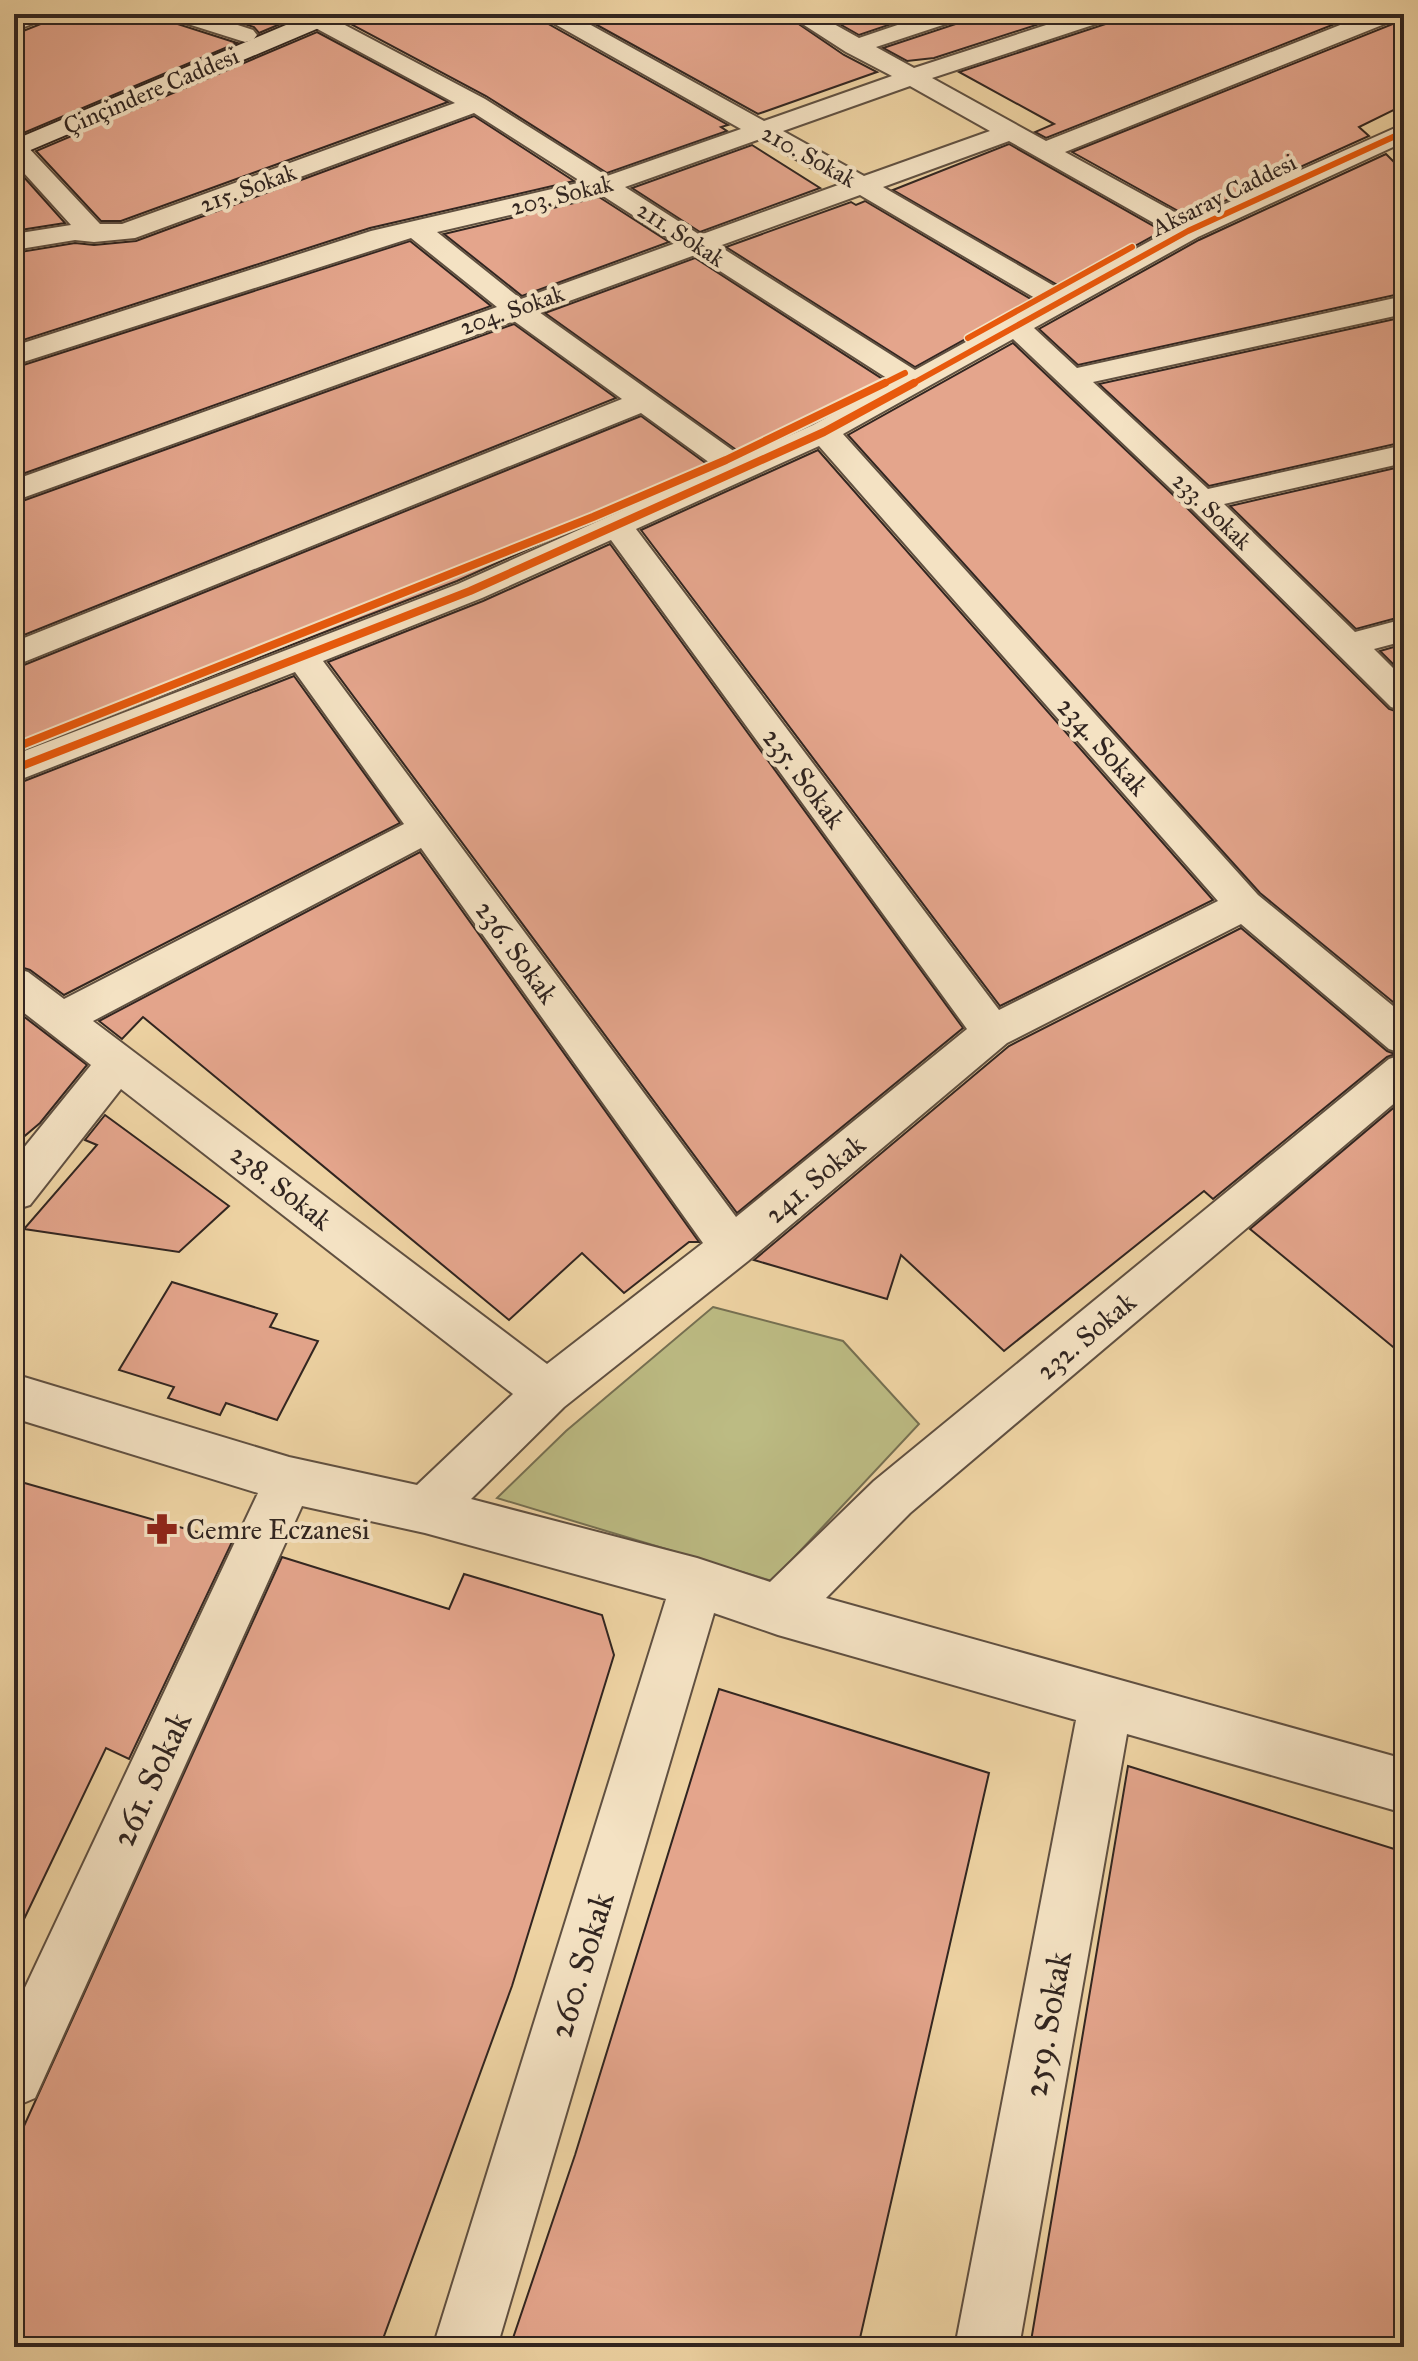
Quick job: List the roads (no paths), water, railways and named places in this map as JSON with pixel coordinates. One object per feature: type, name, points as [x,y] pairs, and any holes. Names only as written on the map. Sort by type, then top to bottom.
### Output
[{"type":"street","points":[[14,24],[37,14]]},
{"type":"street","points":[[180,14],[245,35]]},
{"type":"street","name":"Çinçindere Caddesi","points":[[14,143],[289,14]]},
{"type":"street","name":"210. Sokak","points":[[554,14],[861,185],[1062,302]]},
{"type":"street","points":[[799,14],[1188,231]]},
{"type":"street","points":[[854,47],[953,14]]},
{"type":"street","name":"203. Sokak","points":[[14,356],[345,248],[605,185],[909,78],[1103,14]]},
{"type":"street","points":[[1044,151],[1389,14]]},
{"type":"street","name":"Çinçindere Caddesi","points":[[14,143],[321,16]]},
{"type":"street","name":"211. Sokak","points":[[321,16],[476,104],[914,382]]},
{"type":"street","name":"215. Sokak","points":[[14,242],[75,232],[125,232],[476,104]]},
{"type":"street","name":"204. Sokak","points":[[14,491],[515,308],[1011,132]]},
{"type":"street","name":"Aksaray Caddesi","points":[[14,769],[470,591],[824,432],[1188,231],[1401,138]]},
{"type":"street","points":[[14,143],[94,234]]},
{"type":"street","points":[[416,229],[515,308],[740,470]]},
{"type":"street","points":[[1071,378],[1404,305]]},
{"type":"street","name":"233. Sokak","points":[[1017,327],[1201,500],[1404,699]]},
{"type":"street","points":[[14,655],[643,401]]},
{"type":"street","name":"234. Sokak","points":[[824,432],[1244,905],[1404,1038]]},
{"type":"street","points":[[1201,500],[1404,454]]},
{"type":"street","name":"235. Sokak","points":[[616,525],[992,1032]]},
{"type":"street","points":[[1347,645],[1404,630]]},
{"type":"street","name":"236. Sokak","points":[[302,657],[732,1247]]},
{"type":"street","points":[[62,1019],[426,829]]},
{"type":"street","name":"241. Sokak","points":[[425,1510],[547,1392],[732,1247],[992,1032],[1244,905]]},
{"type":"street","name":"238. Sokak","points":[[14,983],[547,1392]]},
{"type":"street","points":[[21,1171],[118,1062]]},
{"type":"street","name":"232. Sokak","points":[[778,1610],[892,1497],[1404,1071]]},
{"type":"street","points":[[14,1396],[289,1480],[425,1510],[697,1583],[778,1610],[1404,1786]]},
{"type":"street","name":"261. Sokak","points":[[14,2077],[289,1480]]},
{"type":"street","name":"260. Sokak","points":[[465,2347],[697,1583]]},
{"type":"street","name":"259. Sokak","points":[[987,2347],[1106,1701]]},
{"type":"place","name":"Cemre Eczanesi","points":[[162,1529]]}]
